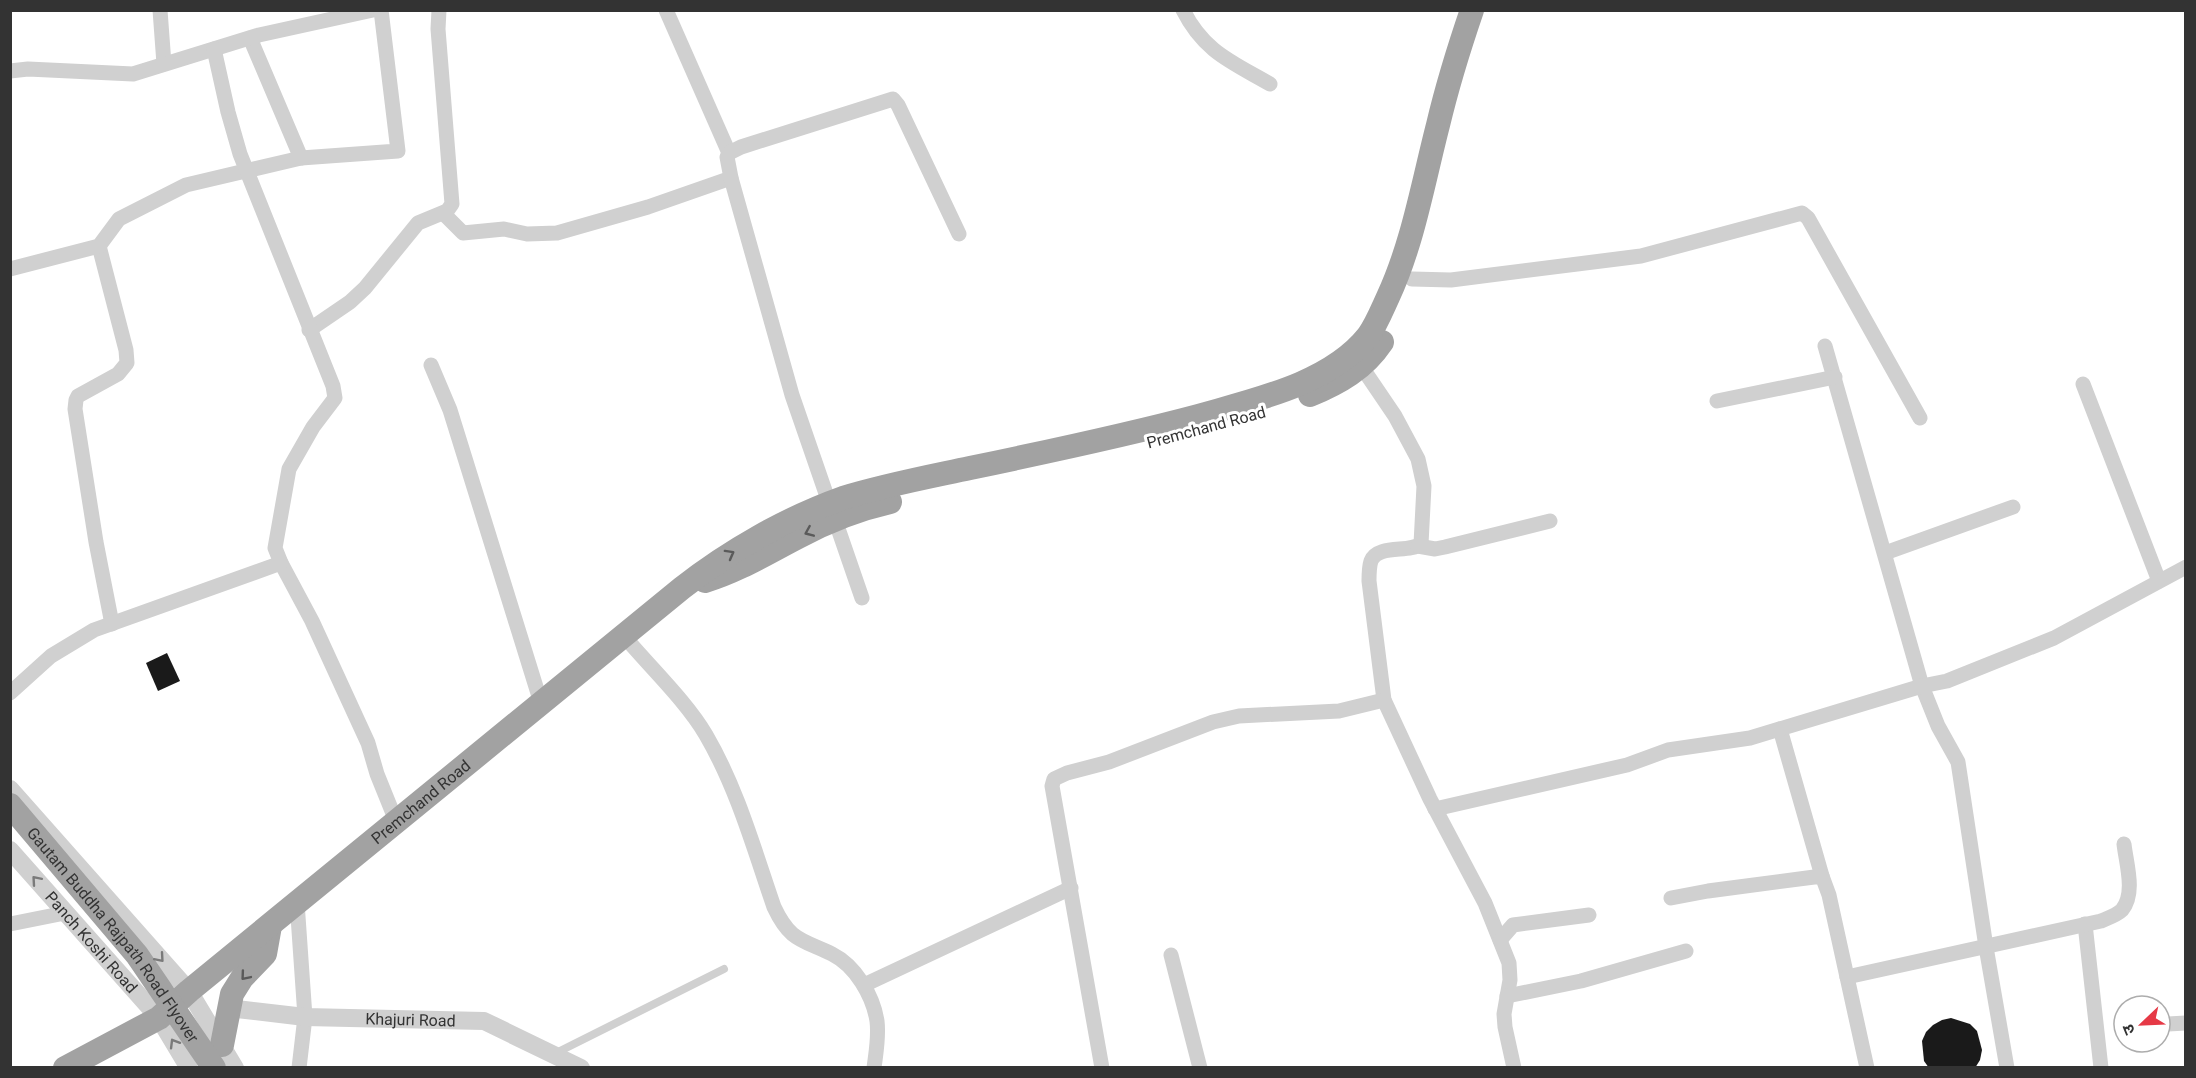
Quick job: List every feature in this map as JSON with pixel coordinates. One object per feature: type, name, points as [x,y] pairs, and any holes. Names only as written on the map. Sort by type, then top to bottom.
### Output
[{"type":"highway","name":"Premchand Road","points":[[1356,360],[1397,277],[1424,186],[1438,124],[1472,10]]},
{"type":"highway","name":"Premchand Road","points":[[81,1064],[159,1018],[297,902],[717,561],[785,524],[833,513],[843,499],[896,484],[1143,431],[1258,399],[1356,360],[1381,345],[1394,323],[1412,279],[1464,85],[1490,10]]},
{"type":"highway","name":"Gautam Buddha Rajpath Road Flyover","points":[[10,805],[137,955],[214,1068]]},
{"type":"highway","points":[[222,1045],[232,994],[242,978],[265,954],[270,926]]},
{"type":"street","points":[[160,10],[164,64]]},
{"type":"street","points":[[309,330],[350,302],[365,288],[418,223],[450,209],[452,198],[438,29],[439,10]]},
{"type":"street","points":[[666,10],[729,153],[727,162],[792,395],[862,598]]},
{"type":"street","points":[[1183,10],[1192,27],[1205,43],[1225,59],[1270,84]]},
{"type":"street","points":[[10,71],[28,69],[133,74],[250,38],[371,11],[398,151],[301,158],[186,185],[119,219],[99,246],[10,269]]},
{"type":"street","points":[[250,38],[301,158]]},
{"type":"street","points":[[214,49],[233,129],[309,330],[333,386],[335,398],[304,442],[289,469],[275,548],[312,621],[368,743],[377,774],[396,822]]},
{"type":"street","points":[[729,153],[893,99],[898,105],[959,234]]},
{"type":"street","points":[[443,213],[463,233],[504,229],[539,235],[592,224],[732,178]]},
{"type":"street","points":[[1412,279],[1451,280],[1641,256],[1802,213],[1808,218],[1920,418]]},
{"type":"street","points":[[99,246],[126,350],[127,363],[118,374],[78,396],[75,409],[96,542],[112,624]]},
{"type":"street","points":[[1825,346],[1922,686],[1938,726],[1958,762],[2007,1068]]},
{"type":"street","points":[[1356,360],[1395,416],[1418,459],[1424,486],[1422,540],[1418,546]]},
{"type":"street","points":[[431,365],[450,410],[541,703]]},
{"type":"street","points":[[1717,401],[1835,378]]},
{"type":"street","points":[[2082,384],[2159,581]]},
{"type":"street","points":[[1885,553],[2013,507]]},
{"type":"street","points":[[1515,1068],[1504,1014],[1510,972],[1485,903],[1435,809],[1384,700],[1369,581],[1371,560],[1379,553],[1418,546],[1435,549],[1550,521]]},
{"type":"street","points":[[10,693],[51,656],[80,638],[112,624],[281,563]]},
{"type":"street","points":[[1435,809],[1627,765],[1668,750],[1750,738],[1922,686],[1947,681],[2054,638],[2186,567]]},
{"type":"street","points":[[624,636],[706,735],[735,796],[781,923],[801,942],[834,955],[850,966],[864,985],[876,1021],[874,1068]]},
{"type":"street","points":[[1102,1068],[1052,786],[1054,779],[1109,762],[1213,722],[1239,716],[1339,711],[1384,700]]},
{"type":"street","points":[[1780,729],[1822,876],[1830,895],[1867,1068]]},
{"type":"street","points":[[10,789],[189,991],[235,1068]]},
{"type":"street","points":[[1847,977],[2108,918],[2122,909],[2128,898],[2129,886],[2124,844]]},
{"type":"street","name":"Panch Koshi Road","points":[[10,850],[159,1018],[189,1068]]},
{"type":"street","points":[[1671,898],[1822,876]]},
{"type":"street","points":[[864,985],[1071,888]]},
{"type":"street","points":[[297,902],[305,1017],[299,1068]]},
{"type":"street","points":[[10,924],[65,913]]},
{"type":"street","points":[[1500,940],[1513,925],[1589,915]]},
{"type":"street","points":[[2085,924],[2101,1068]]},
{"type":"street","points":[[1507,996],[1581,981],[1686,951]]},
{"type":"street","points":[[1171,955],[1200,1068]]},
{"type":"street","name":"Khajuri Road","points":[[228,1008],[305,1017],[484,1022],[581,1068]]},
{"type":"lane","points":[[555,1054],[724,969]]},
{"type":"building","points":[[167,653],[180,681],[158,691],[146,663]]},
{"type":"building","points":[[1951,1018],[1970,1024],[1977,1031],[1982,1050],[1975,1068],[1929,1068],[1924,1061],[1922,1041],[1926,1032],[1933,1025]]}]
